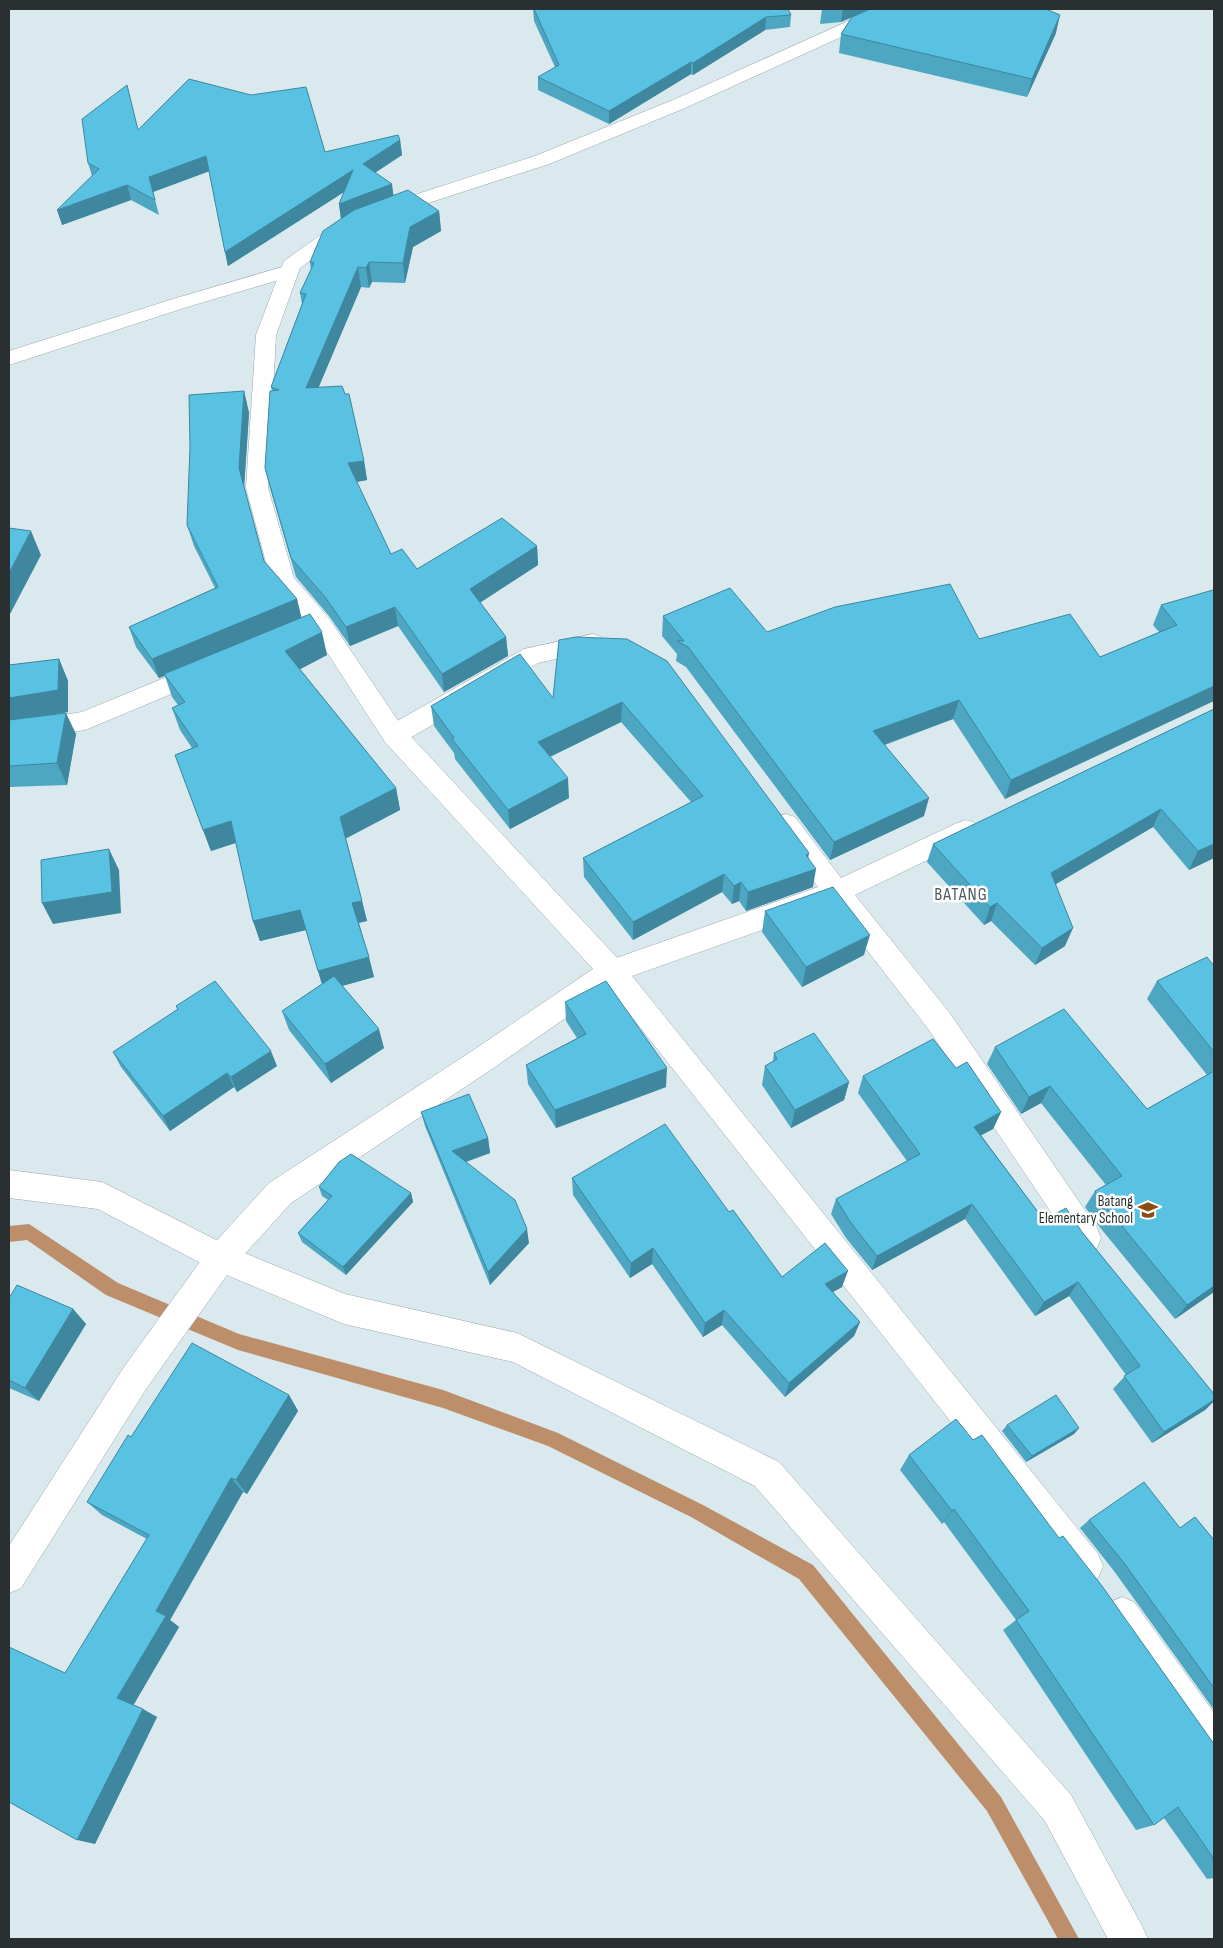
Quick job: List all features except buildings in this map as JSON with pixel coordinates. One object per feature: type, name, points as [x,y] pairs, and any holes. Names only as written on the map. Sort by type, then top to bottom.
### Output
[{"type":"street","points":[[888,9],[679,104],[542,160],[411,201],[348,224],[291,265],[266,335],[257,488],[283,581],[311,627],[394,735],[612,971],[1104,1588],[1214,1743]]},
{"type":"street","points":[[9,358],[289,270]]},
{"type":"street","points":[[394,735],[532,655],[615,639]]},
{"type":"street","points":[[9,732],[85,721],[221,664]]},
{"type":"street","points":[[772,805],[837,892],[939,1021],[1085,1236],[1103,1259]]},
{"type":"street","points":[[9,1576],[136,1378],[214,1268],[280,1193],[479,1062],[612,971],[837,892],[990,819]]},
{"type":"street","points":[[9,1184],[102,1196],[214,1268],[344,1309],[517,1348],[767,1474],[1058,1808],[1129,1939]]},
{"type":"waterway","points":[[9,1234],[29,1232],[112,1289],[238,1342],[443,1399],[552,1439],[697,1511],[806,1572],[994,1804],[1069,1939]]},
{"type":"place","name":"Batang Elementary School","points":[[1148,1210]]},
{"type":"district","name":"BATANG","points":[[961,894]]}]
